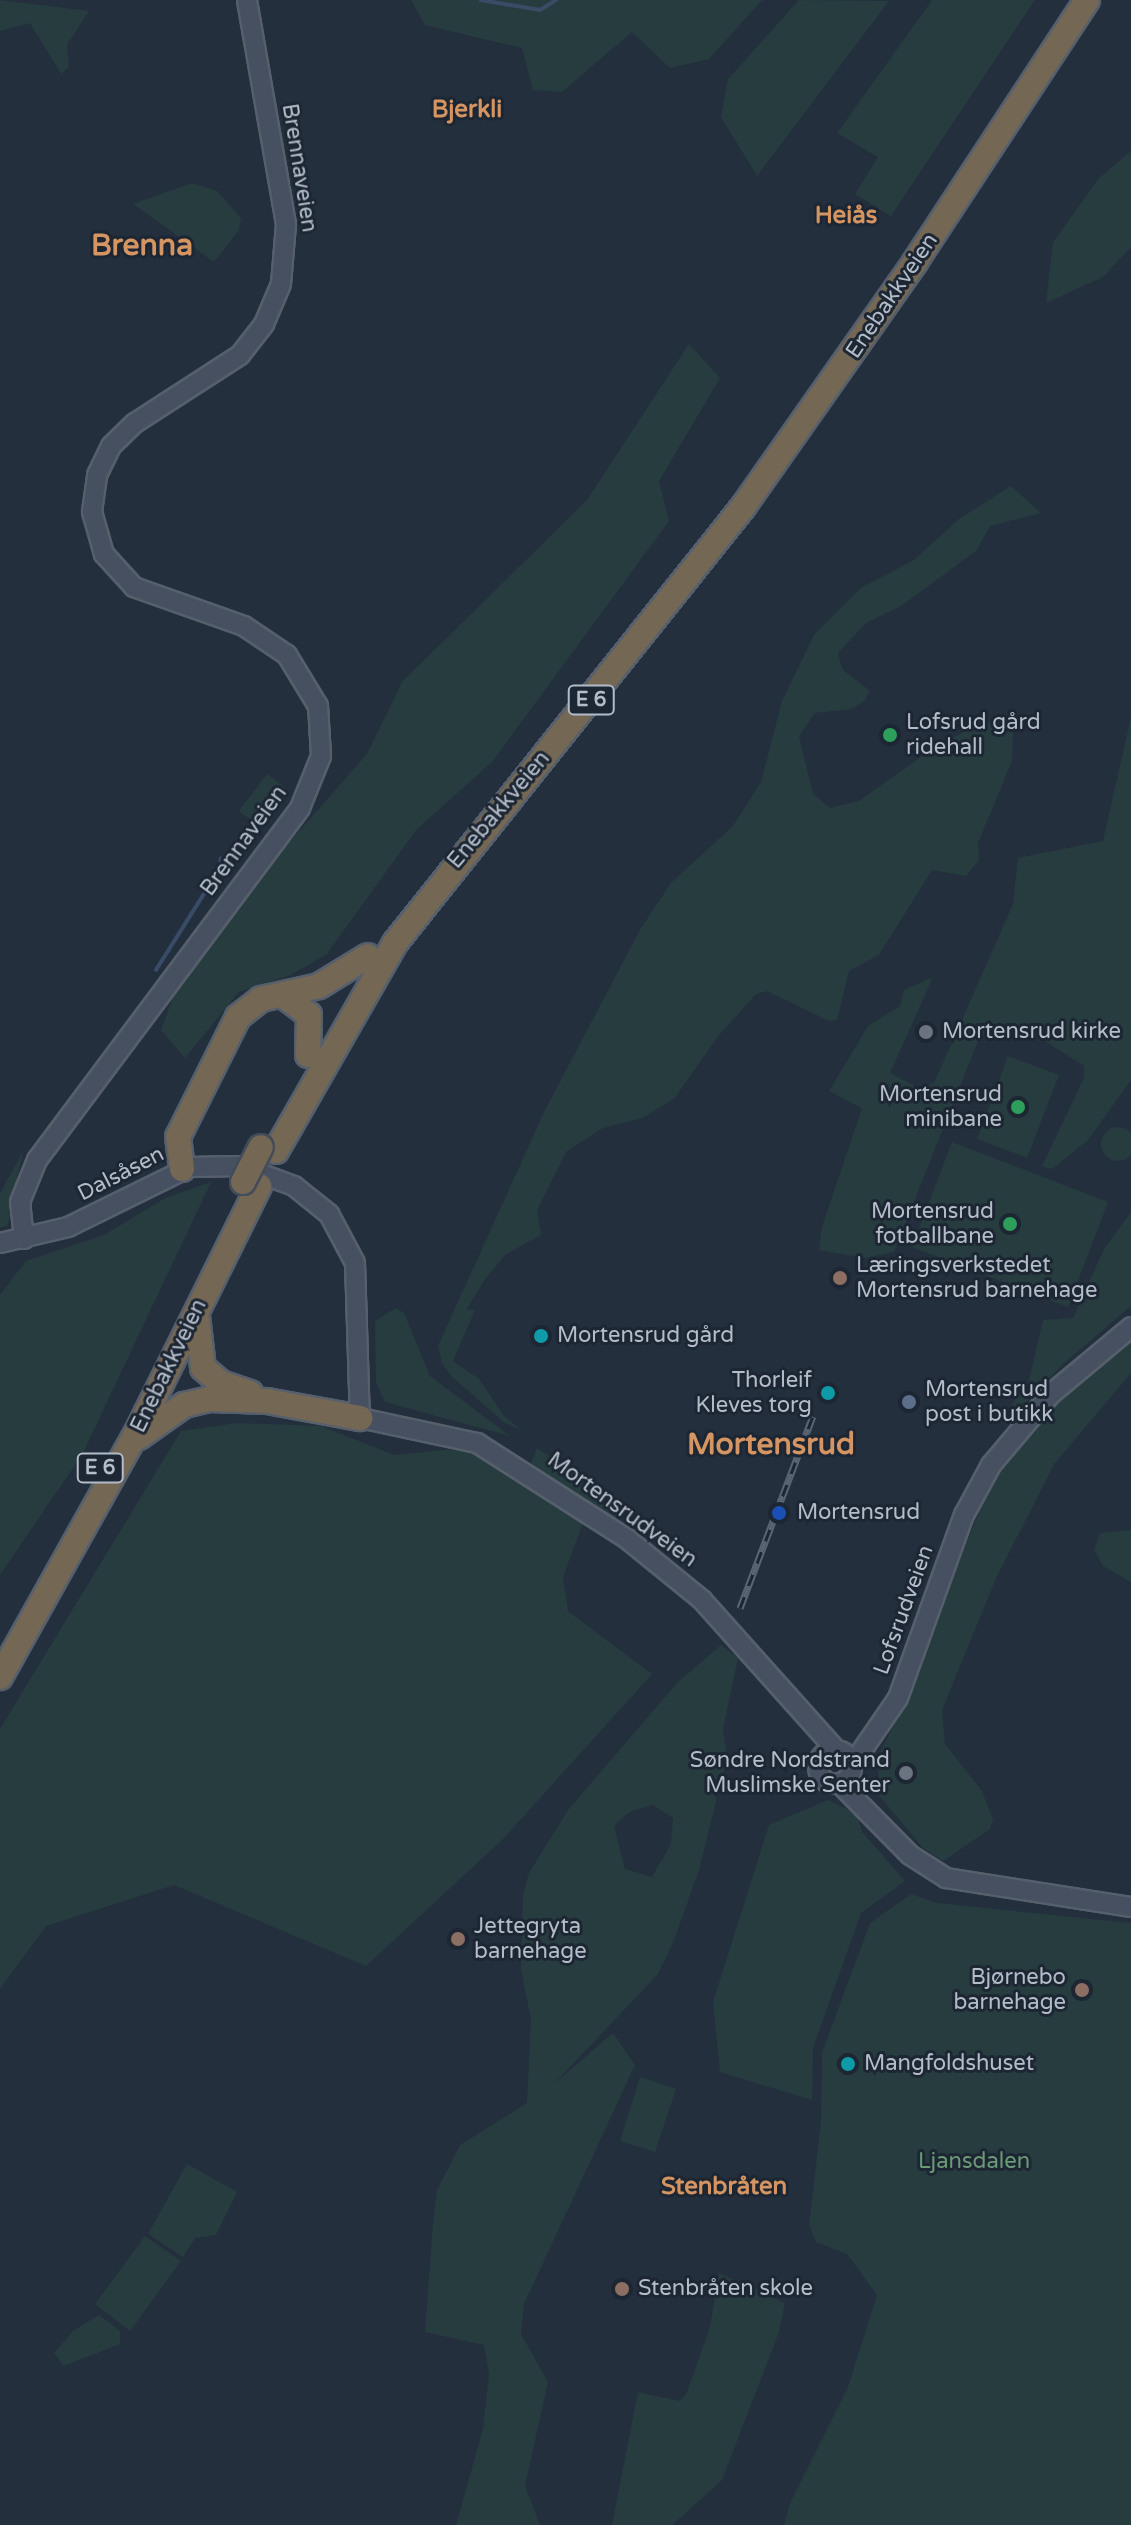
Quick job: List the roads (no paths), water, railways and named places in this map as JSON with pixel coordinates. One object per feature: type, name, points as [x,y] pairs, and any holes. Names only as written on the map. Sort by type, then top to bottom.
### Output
[{"type":"highway","name":"Enebakkveien","points":[[836,364],[1067,0]]},
{"type":"highway","name":"Enebakkveien","points":[[268,1149],[409,923],[666,608],[1087,0]]},
{"type":"highway","name":"Enebakkveien","points":[[0,1647],[251,1184],[308,1055],[368,956],[433,864],[654,597],[816,392]]},
{"type":"highway","points":[[190,1168],[177,1143],[184,1123],[238,1017],[255,1002],[284,996],[336,976],[368,956]]},
{"type":"highway","points":[[284,996],[302,1005],[310,1021],[308,1055]]},
{"type":"highway","name":"Enebakkveien","points":[[0,1677],[130,1446],[197,1310],[251,1184]]},
{"type":"highway","name":"E 6","points":[[197,1310],[197,1346],[203,1368],[221,1383],[267,1401]]},
{"type":"highway","name":"E 6","points":[[130,1446],[184,1405],[210,1399],[267,1401],[360,1418]]},
{"type":"street","name":"Brennaveien","points":[[24,1239],[20,1202],[37,1160],[300,808],[321,756],[318,706],[287,655],[244,626],[134,587],[104,554],[92,512],[97,475],[111,446],[135,423],[240,355],[264,324],[281,284],[286,224],[247,0]]},
{"type":"street","name":"Dalsåsen","points":[[0,1243],[83,1221],[190,1168],[229,1164],[274,1175],[304,1191],[337,1225],[358,1279],[360,1418]]},
{"type":"street","name":"Lofsrudveien","points":[[840,1763],[876,1731],[903,1687],[964,1515],[991,1465],[1051,1394],[1131,1327]]},
{"type":"street","name":"Mortensrudveien","points":[[360,1418],[467,1439],[516,1463],[648,1554],[702,1600],[749,1651],[840,1763],[875,1815],[910,1855],[946,1878],[1131,1907]]},
{"type":"waterway","points":[[481,0],[540,10],[556,0]]},
{"type":"waterway","points":[[156,970],[219,870],[221,858]]},
{"type":"railway","points":[[740,1608],[813,1416]]},
{"type":"place","name":"Lofsrud gård ridehall","points":[[890,735]]},
{"type":"place","name":"Mortensrud kirke","points":[[926,1032]]},
{"type":"place","name":"Mortensrud minibane","points":[[1018,1107]]},
{"type":"place","name":"Mortensrud fotballbane","points":[[1010,1224]]},
{"type":"place","name":"Læringsverkstedet Mortensrud barnehage","points":[[840,1278]]},
{"type":"place","name":"Mortensrud gård","points":[[541,1336]]},
{"type":"place","name":"Thorleif Kleves torg","points":[[828,1393]]},
{"type":"place","name":"Mortensrud post i butikk","points":[[909,1402]]},
{"type":"place","name":"Mortensrud","points":[[779,1513]]},
{"type":"place","name":"Søndre Nordstrand Muslimske Senter","points":[[906,1773]]},
{"type":"place","name":"Jettegryta barnehage","points":[[458,1939]]},
{"type":"place","name":"Bjørnebo barnehage","points":[[1082,1990]]},
{"type":"place","name":"Mangfoldshuset","points":[[848,2064]]},
{"type":"place","name":"Stenbråten skole","points":[[622,2289]]},
{"type":"district","name":"Bjerkli","points":[[467,110]]},
{"type":"district","name":"Heiås","points":[[846,216]]},
{"type":"district","name":"Brenna","points":[[142,246]]},
{"type":"district","name":"Mortensrud","points":[[771,1445]]},
{"type":"district","name":"Stenbråten","points":[[724,2187]]},
{"type":"park label","name":"Ljansdalen","points":[[974,2162]]}]
